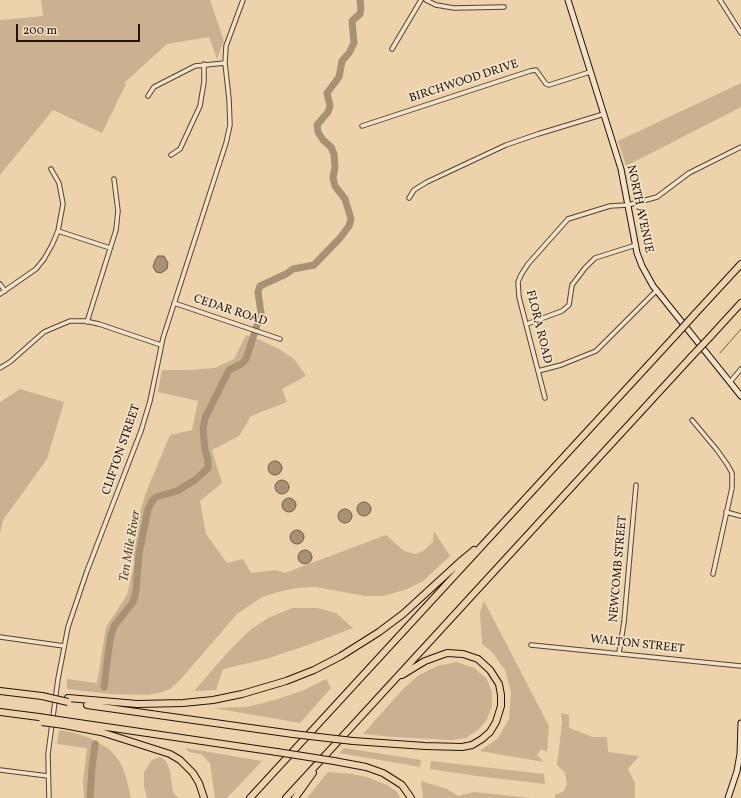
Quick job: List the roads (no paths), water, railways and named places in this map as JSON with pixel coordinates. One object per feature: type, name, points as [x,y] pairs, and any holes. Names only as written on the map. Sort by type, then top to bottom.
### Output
[{"type":"highway","points":[[250,798],[741,264]]},
{"type":"highway","points":[[286,798],[741,303]]},
{"type":"highway","points":[[68,700],[137,704],[183,703],[235,696],[286,681],[314,670],[341,656],[379,632],[486,541]]},
{"type":"highway","points":[[0,691],[293,734],[425,746],[462,747],[477,742],[486,736],[494,727],[500,712],[501,695],[497,679],[486,665],[478,659],[468,655],[452,653],[436,656],[419,664],[394,680]]},
{"type":"highway","points":[[0,712],[65,723],[277,752],[366,767],[380,771],[399,782],[411,798]]},
{"type":"highway","points":[[0,716],[39,719]]},
{"type":"highway","points":[[65,723],[101,732],[170,754],[180,760],[193,773],[199,783],[204,798]]},
{"type":"highway","points":[[295,798],[320,761]]},
{"type":"main road","name":"NORTH AVENUE","points":[[568,0],[621,169],[636,245],[642,266],[648,278],[657,290],[741,396]]},
{"type":"main road","points":[[728,798],[737,771],[741,746],[741,723]]},
{"type":"street","name":"CLIFTON STREET","points":[[49,798],[48,754],[64,646],[76,601],[141,431],[150,401],[161,345],[228,134],[230,113],[225,63],[226,46],[243,0]]},
{"type":"street","points":[[392,49],[421,0]]},
{"type":"street","points":[[426,0],[436,6],[454,8],[504,7]]},
{"type":"street","points":[[720,0],[741,33]]},
{"type":"street","points":[[148,96],[154,88],[195,66],[225,63]]},
{"type":"street","points":[[171,155],[180,150],[200,106],[204,82],[204,64]]},
{"type":"street","name":"BIRCHWOOD DRIVE","points":[[362,126],[530,71],[536,70],[546,84],[549,85],[590,72]]},
{"type":"street","points":[[409,198],[414,190],[421,186],[506,145],[604,114]]},
{"type":"street","name":"FLORA ROAD","points":[[545,398],[519,297],[518,282],[528,264],[568,219],[610,206],[628,205],[657,196],[690,173],[741,147]]},
{"type":"street","points":[[0,294],[31,273],[40,264],[49,252],[58,231],[63,204],[62,194],[59,183],[51,170]]},
{"type":"street","points":[[87,322],[116,230],[118,211],[114,179]]},
{"type":"street","points":[[58,231],[110,248]]},
{"type":"street","points":[[527,324],[562,311],[569,305],[572,285],[595,258],[636,245]]},
{"type":"street","points":[[0,284],[5,291]]},
{"type":"street","points":[[538,371],[561,365],[596,351],[657,290]]},
{"type":"street","name":"CEDAR ROAD","points":[[174,303],[280,339]]},
{"type":"street","points":[[0,368],[10,362],[44,332],[70,321],[87,322],[161,345]]},
{"type":"street","points":[[730,382],[741,369]]},
{"type":"street","points":[[692,420],[721,455],[732,473],[732,488],[713,574]]},
{"type":"street","name":"NEWCOMB STREET","points":[[619,654],[624,622],[636,485]]},
{"type":"street","points":[[726,512],[741,516]]},
{"type":"street","points":[[0,637],[64,646]]},
{"type":"street","name":"WALTON STREET","points":[[531,645],[741,666]]},
{"type":"street","points":[[0,770],[48,776]]},
{"type":"waterway","name":"Ten Mile River","points":[[104,687],[110,640],[114,626],[133,602],[136,591],[139,554],[148,509],[156,497],[177,491],[195,480],[208,468],[203,430],[205,418],[229,370],[241,364],[246,359],[261,313],[258,292],[260,286],[286,274],[293,269],[314,265],[340,238],[349,226],[351,219],[345,199],[335,186],[333,178],[335,167],[334,154],[331,147],[323,140],[318,132],[317,125],[328,112],[330,106],[327,93],[339,77],[342,61],[349,53],[354,43],[352,21],[360,14],[360,0]]},
{"type":"waterway","points":[[720,353],[741,329]]},
{"type":"waterway","name":"Ten Mile River","points":[[90,798],[95,744]]}]
